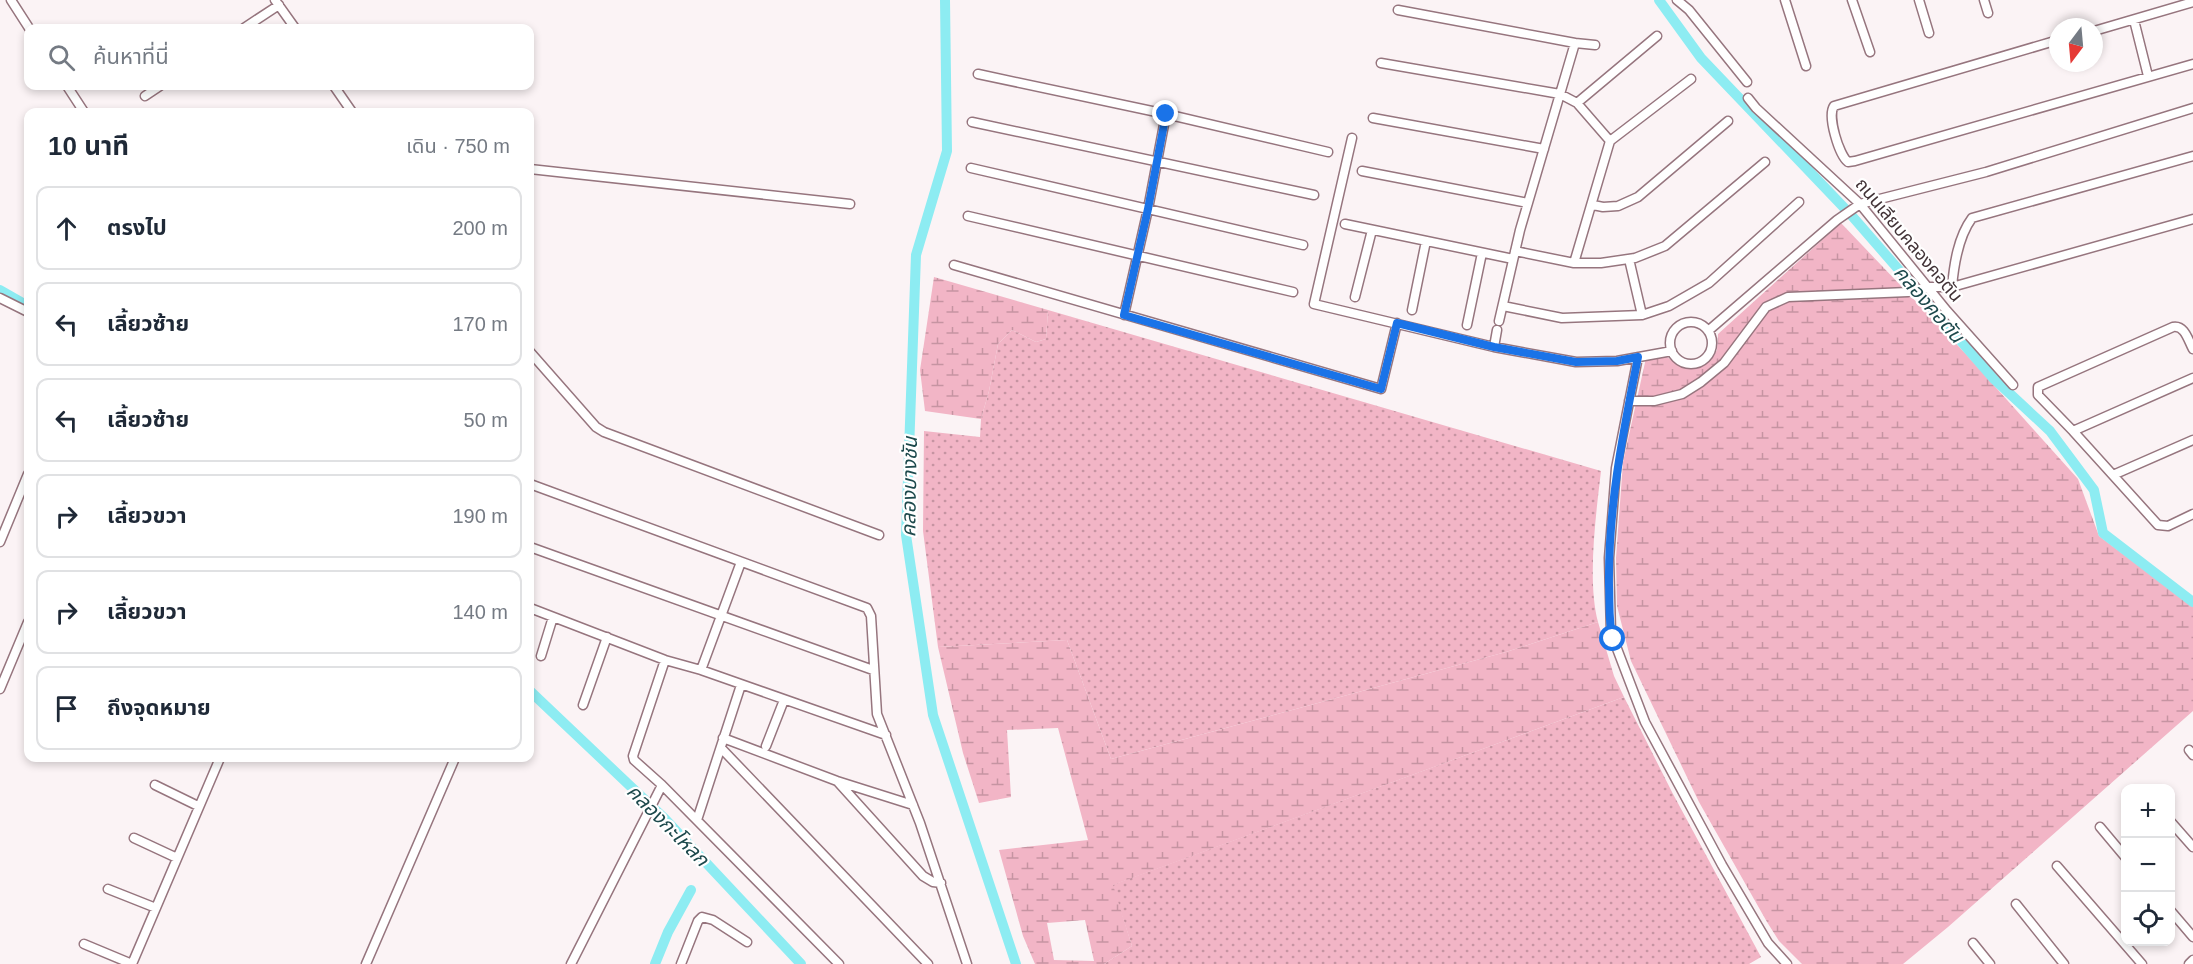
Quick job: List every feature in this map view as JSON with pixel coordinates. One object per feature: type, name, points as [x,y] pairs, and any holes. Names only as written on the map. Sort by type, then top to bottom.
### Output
[{"type":"street","points":[[10,0],[26,24]]},
{"type":"street","points":[[1785,0],[1806,66]]},
{"type":"street","points":[[1852,0],[1870,52]]},
{"type":"street","points":[[1919,0],[1929,33]]},
{"type":"street","points":[[1984,0],[1988,13]]},
{"type":"street","points":[[1683,1],[1747,82]]},
{"type":"street","points":[[2103,29],[2193,2]]},
{"type":"street","points":[[249,24],[277,3],[292,24]]},
{"type":"street","points":[[1398,10],[1595,45]]},
{"type":"street","points":[[2134,20],[2148,76]]},
{"type":"street","points":[[1576,103],[1657,36]]},
{"type":"street","points":[[1499,321],[1528,203],[1575,43]]},
{"type":"street","points":[[2049,43],[1834,106],[1830,115],[1844,159],[1848,162],[1855,161],[2193,64]]},
{"type":"street","points":[[1381,63],[1560,94],[1576,103],[1610,141]]},
{"type":"street","points":[[978,74],[1166,114],[1328,152]]},
{"type":"street","points":[[1574,262],[1593,205],[1610,141],[1691,79]]},
{"type":"street","points":[[70,90],[81,108]]},
{"type":"street","points":[[145,96],[154,90]]},
{"type":"street","points":[[337,90],[349,108]]},
{"type":"street","name":"ถนนเลียบคลองคอตัน","points":[[1748,98],[1858,206],[1926,288],[2013,385]]},
{"type":"street","points":[[1708,331],[1837,220],[1858,206],[1986,172],[2193,108]]},
{"type":"street","points":[[1124,315],[1148,209],[1166,114]]},
{"type":"street","points":[[1373,118],[1544,149]]},
{"type":"street","points":[[1593,205],[1618,206],[1638,197],[1728,121]]},
{"type":"street","points":[[972,122],[1314,195]]},
{"type":"street","points":[[1352,138],[1314,304],[1494,347],[1576,362],[1617,361],[1672,351]]},
{"type":"street","points":[[1952,287],[1954,265],[1972,218],[2193,156]]},
{"type":"street","points":[[1345,224],[1482,253],[1602,263],[1629,259],[1665,246],[1765,162]]},
{"type":"street","points":[[534,168],[850,204]]},
{"type":"street","points":[[971,168],[1303,245]]},
{"type":"street","points":[[1362,171],[1528,203]]},
{"type":"street","points":[[1503,306],[1562,318],[1642,315],[1669,306],[1708,283],[1799,202]]},
{"type":"street","points":[[968,216],[1293,292]]},
{"type":"street","points":[[1629,401],[1654,401],[1682,394],[1701,382],[1724,363],[1766,307],[1788,297],[1908,292],[1926,288],[1952,287],[2193,219]]},
{"type":"street","points":[[1355,297],[1372,230]]},
{"type":"street","points":[[1412,310],[1426,241]]},
{"type":"street","points":[[1467,325],[1482,253]]},
{"type":"street","points":[[1629,259],[1642,315]]},
{"type":"street","points":[[954,265],[1381,389],[1397,323]]},
{"type":"street","points":[[0,298],[24,310]]},
{"type":"street","points":[[1694,322],[1702,325],[1708,331],[1712,342],[1709,353],[1701,361],[1690,364],[1679,360],[1672,351],[1670,343],[1677,327],[1694,322]]},
{"type":"street","points":[[2193,349],[2183,329],[2178,326],[2173,327],[2038,387],[2038,395],[2158,525],[2168,526],[2193,514]]},
{"type":"street","points":[[1494,347],[1497,330]]},
{"type":"street","points":[[534,357],[596,428],[879,535]]},
{"type":"street","points":[[1638,357],[1616,468],[1609,558],[1610,627],[1645,722],[1722,865],[1768,944],[1787,964]]},
{"type":"street","points":[[2073,431],[2193,378]]},
{"type":"street","points":[[2113,475],[2193,440]]},
{"type":"street","points":[[0,542],[24,484]]},
{"type":"street","points":[[534,485],[867,608],[871,616],[877,714],[913,805],[967,964]]},
{"type":"street","points":[[534,548],[873,670]]},
{"type":"street","points":[[701,670],[741,562]]},
{"type":"street","points":[[534,610],[665,660],[701,670],[886,735]]},
{"type":"street","points":[[541,656],[553,617]]},
{"type":"street","points":[[0,689],[24,632]]},
{"type":"street","points":[[583,705],[607,637]]},
{"type":"street","points":[[665,660],[633,756],[634,760],[660,788],[697,820],[839,964]]},
{"type":"street","points":[[697,820],[741,685]]},
{"type":"street","points":[[766,746],[784,700]]},
{"type":"street","points":[[723,738],[837,781],[913,805]]},
{"type":"street","points":[[721,748],[928,964]]},
{"type":"street","points":[[84,944],[132,964],[218,762]]},
{"type":"street","points":[[366,964],[453,762]]},
{"type":"street","points":[[837,781],[923,876],[933,882],[941,883]]},
{"type":"street","points":[[155,785],[198,806]]},
{"type":"street","points":[[571,964],[660,788]]},
{"type":"street","points":[[2100,827],[2121,852]]},
{"type":"street","points":[[2175,827],[2193,847]]},
{"type":"street","points":[[134,838],[177,858]]},
{"type":"street","points":[[2057,866],[2142,964]]},
{"type":"street","points":[[108,890],[156,908]]},
{"type":"street","points":[[2016,904],[2064,964]]},
{"type":"street","points":[[2175,916],[2193,937]]},
{"type":"street","points":[[681,964],[698,921],[702,917],[713,920],[747,942]]},
{"type":"street","points":[[1973,943],[1990,964]]},
{"type":"street","points":[[2189,964],[2193,960]]},
{"type":"green space","points":[[1841,223],[1964,352],[2078,479],[2099,536],[2193,607],[2193,711],[1903,964],[1802,964],[1779,941],[1699,802],[1631,661],[1617,606],[1616,558],[1623,462],[1646,358],[1665,356],[1683,367],[1701,366],[1711,360],[1717,350],[1718,334]]},
{"type":"green space","points":[[934,277],[1048,310],[1046,339],[1036,342],[1012,330],[998,344],[981,419],[925,411],[920,370]]},
{"type":"green space","points":[[1048,310],[1601,471],[1593,568],[1598,622],[1506,652],[1111,759],[1067,640],[938,647],[923,531],[924,431],[980,437],[981,419],[998,344],[1012,330],[1036,342],[1046,339]]},
{"type":"green space","points":[[1598,622],[1614,676],[1624,697],[1113,885],[1132,946],[1104,964],[1035,964],[1023,936],[999,850],[1088,840],[1058,728],[1007,730],[1011,797],[979,803],[963,753],[938,647],[1067,640],[1111,759],[1506,652]],"holes":[[[1085,920],[1094,961],[1054,960],[1047,923]]]},
{"type":"green space","points":[[1624,697],[1673,794],[1761,957],[1749,964],[1104,964],[1132,946],[1112,885]]},
{"type":"waterway","name":"คลองบางชัน","points":[[945,0],[947,151],[916,255],[906,535],[933,715],[1016,964]]},
{"type":"waterway","name":"คลองคอตัน","points":[[1659,0],[1701,58],[1852,216],[1993,378],[2050,431],[2094,490],[2103,533],[2193,602]]},
{"type":"waterway","name":"คลองกะโหลก","points":[[0,290],[24,304]]},
{"type":"waterway","name":"คลองกะโหลก","points":[[534,695],[665,819],[801,964]]},
{"type":"waterway","points":[[655,964],[668,932],[691,890]]},
{"type":"route","points":[[1166,114],[1148,209],[1124,315],[1381,389],[1397,323],[1494,347],[1576,362],[1617,361],[1638,357],[1616,468],[1609,558],[1610,627],[1613,639]]}]
